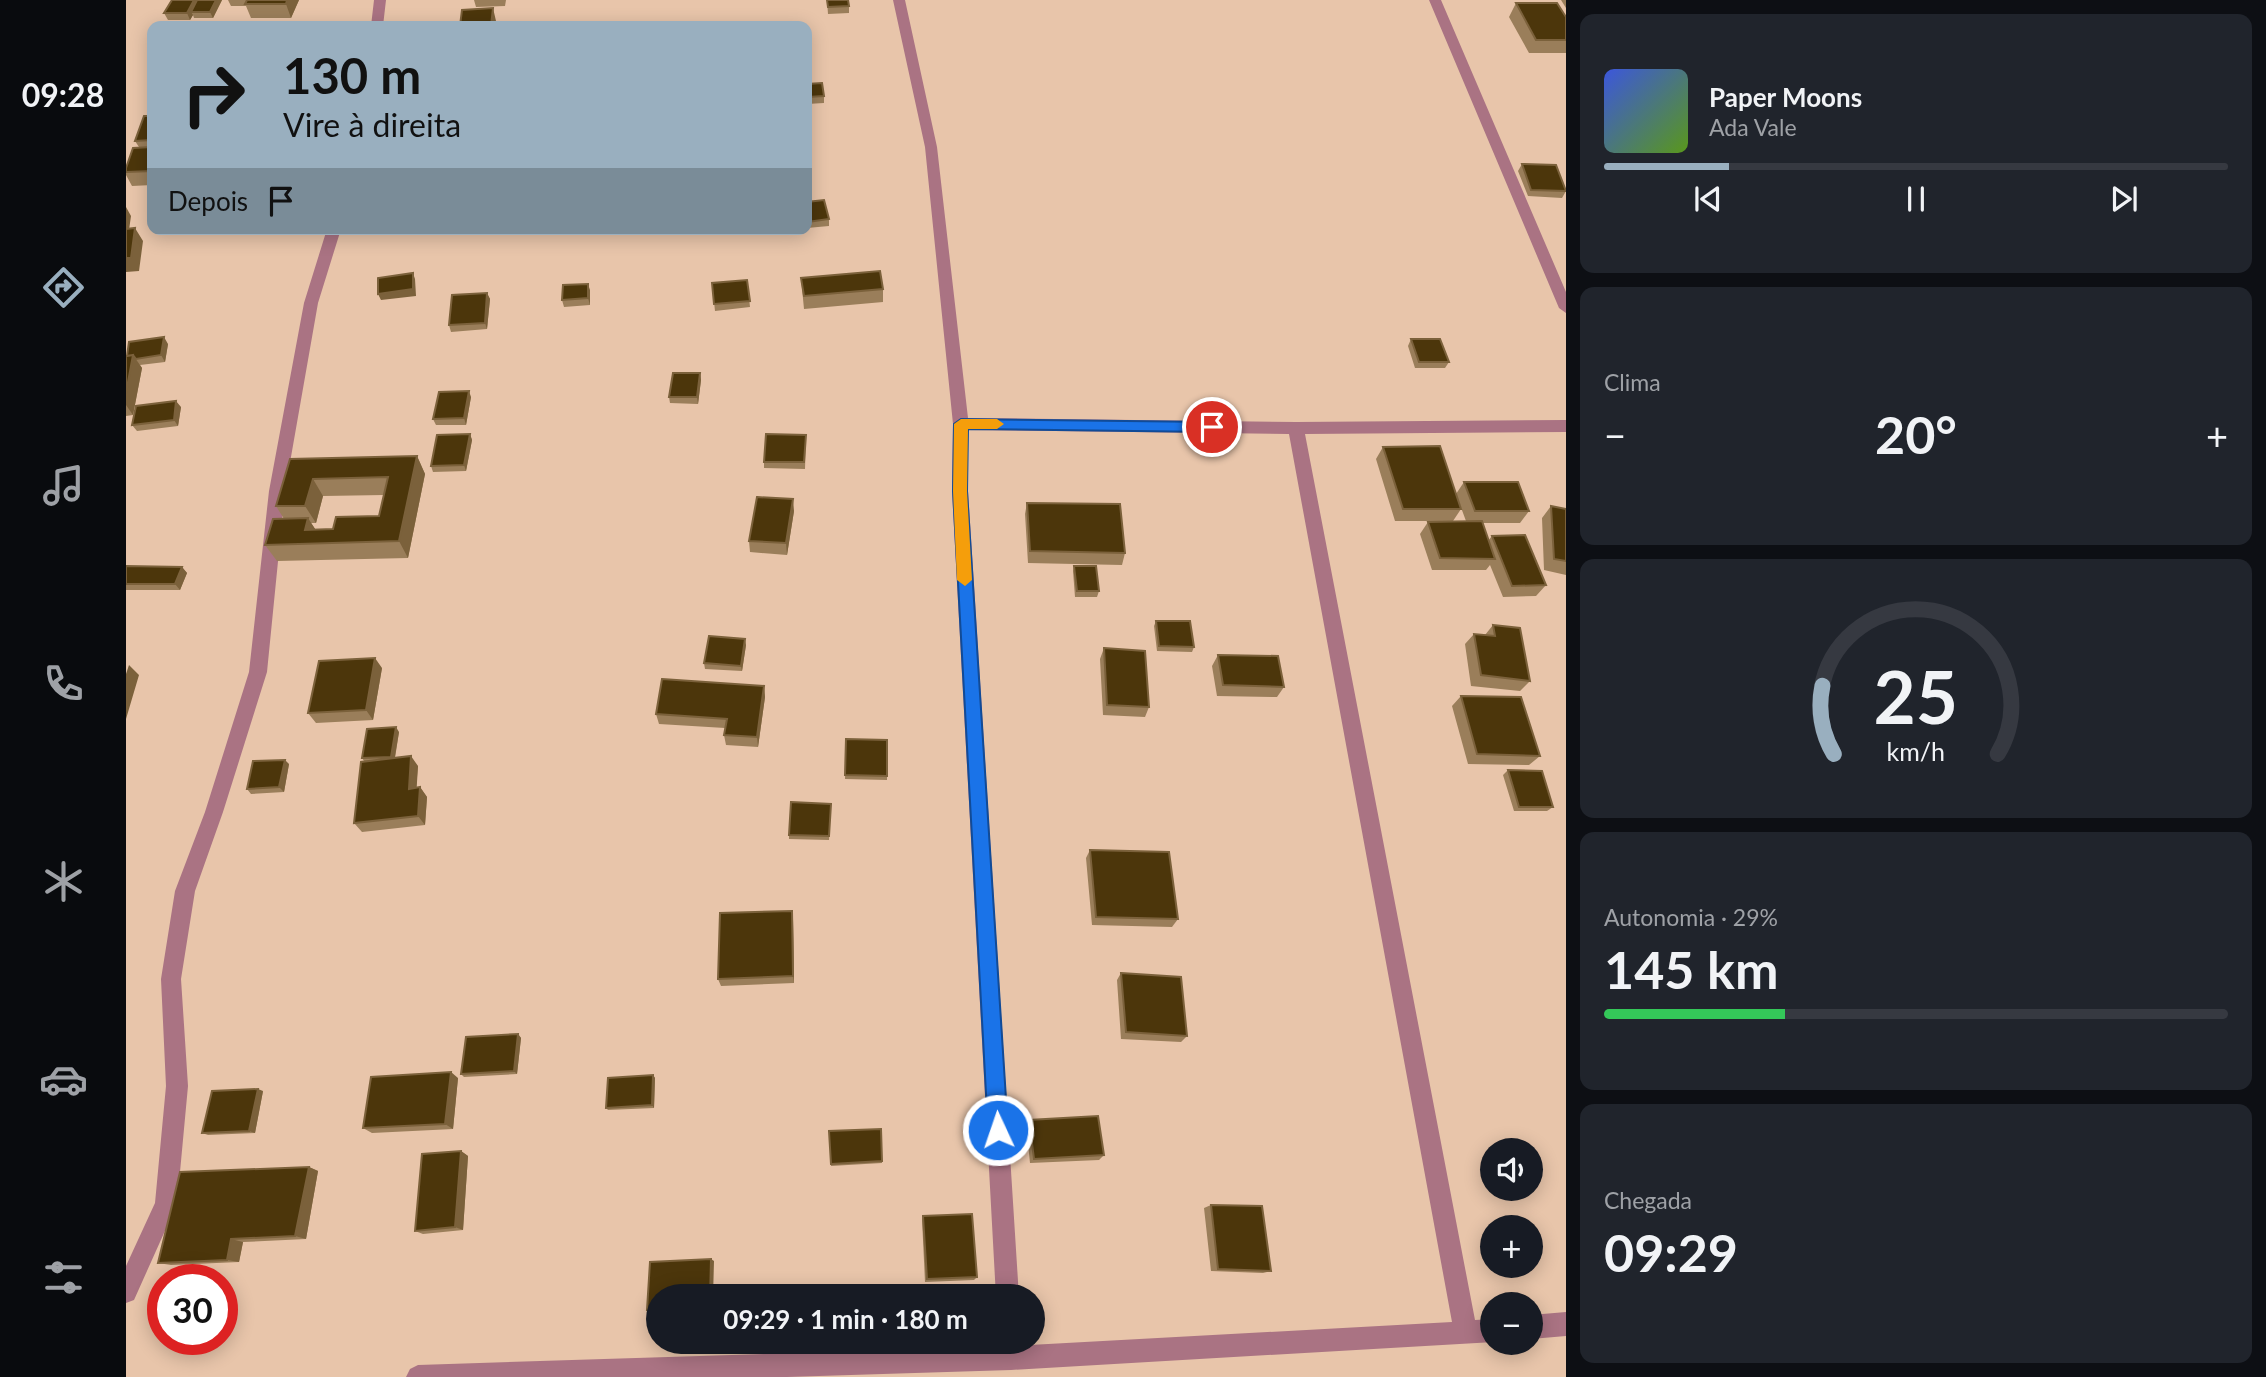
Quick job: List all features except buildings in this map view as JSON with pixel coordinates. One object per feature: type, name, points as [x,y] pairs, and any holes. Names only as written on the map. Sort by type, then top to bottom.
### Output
[{"type":"street","points":[[378,21],[380,0]]},
{"type":"street","points":[[899,0],[931,147],[961,424],[960,491],[1007,1284]]},
{"type":"street","points":[[1435,0],[1566,307]]},
{"type":"street","points":[[126,1293],[166,1203],[177,1086],[172,979],[186,891],[258,673],[277,491],[311,303],[332,235]]},
{"type":"street","points":[[961,424],[1296,428],[1566,426]]},
{"type":"street","points":[[1296,428],[1466,1334]]},
{"type":"street","points":[[1543,1326],[1566,1324]]},
{"type":"street","points":[[1045,1349],[1480,1332]]},
{"type":"street","points":[[418,1377],[923,1354]]},
{"type":"slow traffic","points":[[965,580],[960,491],[961,424],[997,424]]},
{"type":"route","points":[[998,1130],[960,491],[961,424],[1212,427]]}]
